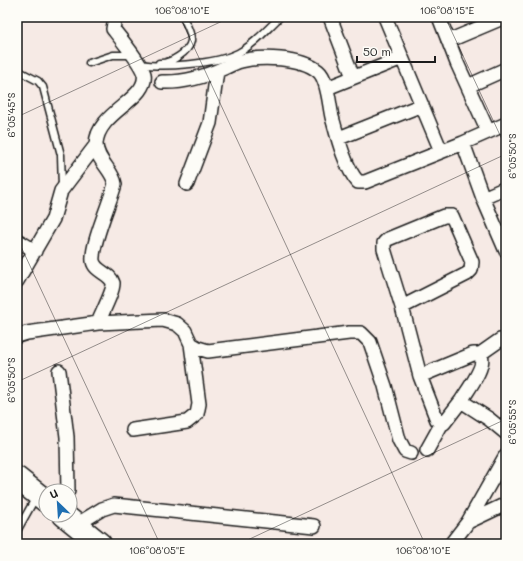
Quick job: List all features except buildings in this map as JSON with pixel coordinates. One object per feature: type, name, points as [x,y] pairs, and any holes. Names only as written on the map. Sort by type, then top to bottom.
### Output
[{"type":"highway","points":[[17,478],[38,494]]},
{"type":"highway","points":[[75,523],[100,544]]},
{"type":"street","points":[[98,323],[113,286],[111,279],[97,269],[93,261],[94,248],[115,184],[114,177],[99,156],[96,145],[98,133],[119,107],[138,94],[143,87],[144,75],[136,60],[113,29],[115,17]]},
{"type":"street","points":[[330,17],[353,77]]},
{"type":"street","points":[[385,17],[441,151]]},
{"type":"street","points":[[440,17],[448,41],[488,131]]},
{"type":"street","points":[[448,41],[505,17]]},
{"type":"street","points":[[327,88],[402,58]]},
{"type":"street","points":[[162,82],[177,83],[218,71],[246,60],[285,59],[308,65],[319,72],[327,88],[339,138],[352,176],[358,182],[365,182],[463,143],[506,124]]},
{"type":"street","points":[[468,86],[506,69]]},
{"type":"street","points":[[187,184],[210,123],[218,71]]},
{"type":"street","points":[[339,138],[422,105]]},
{"type":"street","points":[[463,143],[483,198],[506,251]]},
{"type":"street","points":[[17,281],[53,219],[61,191],[96,145]]},
{"type":"street","points":[[483,198],[506,188]]},
{"type":"street","points":[[402,307],[467,274],[471,270],[472,262],[452,216],[444,216],[388,239],[384,243],[384,250],[402,307],[420,376],[436,418],[442,423]]},
{"type":"street","points":[[17,240],[35,251]]},
{"type":"street","points":[[17,336],[27,333],[98,323],[163,320],[177,324],[185,331],[191,344],[199,404],[197,414],[187,422],[133,430]]},
{"type":"street","points":[[191,344],[208,351],[349,332],[361,333],[370,342],[385,386],[399,440],[405,450],[411,453]]},
{"type":"street","points":[[420,376],[473,354],[480,354],[500,340]]},
{"type":"street","points":[[427,450],[442,423],[444,423],[461,401],[482,365],[482,357],[480,354]]},
{"type":"street","points":[[59,370],[67,437],[68,483]]},
{"type":"street","points":[[461,401],[489,419],[506,433]]},
{"type":"street","points":[[456,542],[506,456]]},
{"type":"street","points":[[468,522],[506,504]]},
{"type":"street","points":[[78,516],[114,505],[314,526]]},
{"type":"lane","points":[[89,63],[113,55],[162,64],[182,54],[191,41],[183,17]]},
{"type":"lane","points":[[136,60],[160,67],[176,66],[236,54],[246,49],[280,17]]},
{"type":"lane","points":[[17,70],[38,81],[43,86],[61,155],[61,191]]},
{"type":"lane","points":[[17,531],[38,502]]}]
